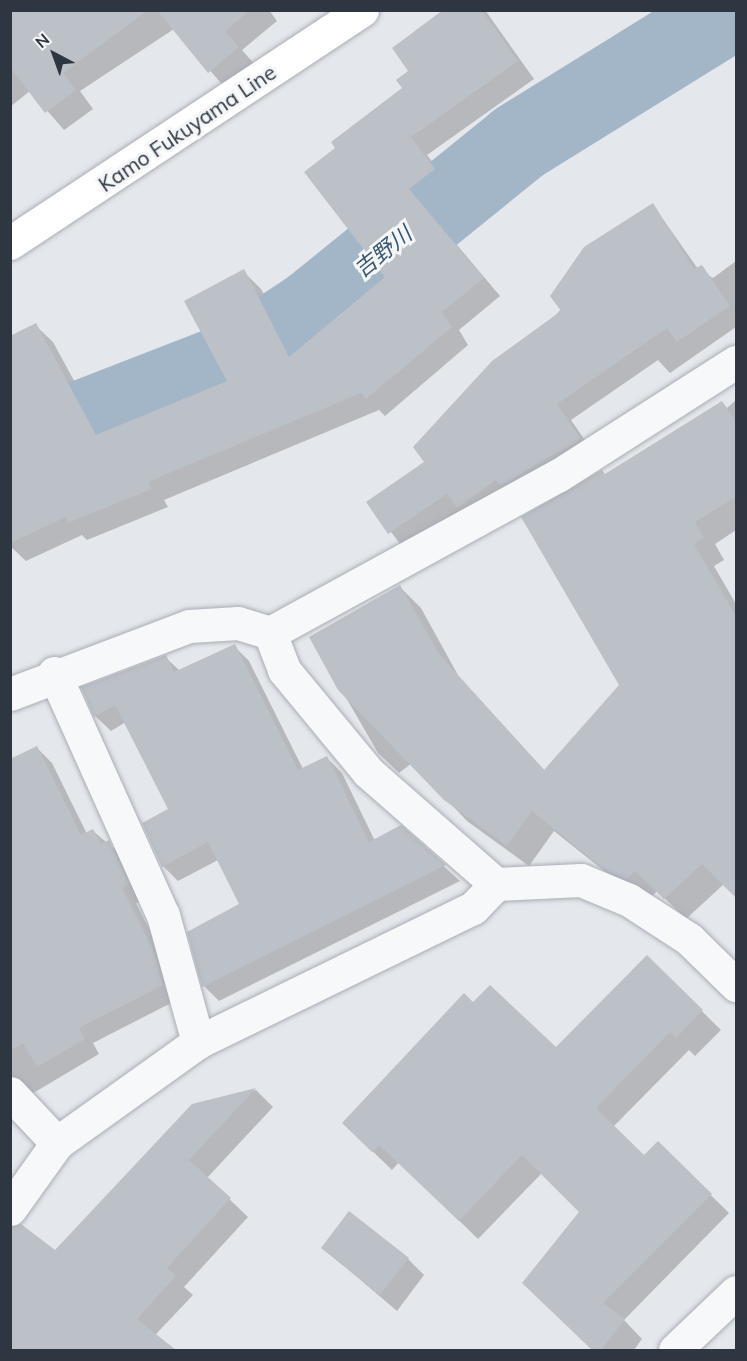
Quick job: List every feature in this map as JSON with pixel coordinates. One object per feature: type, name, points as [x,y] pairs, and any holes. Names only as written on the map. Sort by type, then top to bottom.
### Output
[{"type":"main road","name":"Kamo Fukuyama Line","points":[[10,243],[362,10]]},
{"type":"street","points":[[10,694],[54,673],[189,626],[238,623],[270,633],[559,475],[736,362]]},
{"type":"street","points":[[270,633],[284,670],[368,772],[496,884]]},
{"type":"street","points":[[54,673],[163,915],[198,1042]]},
{"type":"street","points":[[10,1209],[57,1143],[198,1042],[473,908],[496,884],[581,880],[619,896],[689,939],[736,985]]},
{"type":"street","points":[[10,1093],[57,1143]]},
{"type":"street","points":[[675,1350],[736,1292]]},
{"type":"building","points":[[10,10],[148,10],[63,73],[76,90],[45,113],[10,67]]},
{"type":"building","points":[[157,10],[250,10],[225,31],[239,47],[208,73]]},
{"type":"building","points":[[443,10],[482,10],[518,61],[411,137],[435,169],[409,189],[484,278],[442,312],[452,327],[366,399],[361,393],[148,482],[152,489],[68,523],[66,517],[10,543],[10,336],[36,323],[96,435],[227,381],[184,301],[244,269],[289,357],[385,277],[304,172],[335,148],[331,142],[402,88],[396,80],[408,71],[392,48]]},
{"type":"building","points":[[653,203],[694,269],[702,265],[730,306],[677,342],[667,328],[557,404],[581,439],[501,485],[496,480],[457,508],[447,494],[388,534],[366,502],[424,462],[413,447],[492,361],[561,311],[550,296],[584,247]]},
{"type":"building","points":[[722,401],[736,422],[736,497],[695,522],[704,538],[694,544],[736,616],[736,898],[702,864],[664,899],[635,871],[627,879],[605,870],[532,811],[507,846],[444,800],[338,690],[309,637],[400,585],[439,654],[544,770],[619,685],[521,517],[602,470],[605,474]]},
{"type":"building","points":[[235,644],[298,770],[327,756],[369,842],[401,825],[446,865],[202,987],[187,932],[239,904],[208,842],[162,867],[142,823],[168,809],[115,705],[94,717],[81,687],[166,655],[174,672]]},
{"type":"building","points":[[37,746],[81,835],[93,829],[101,844],[109,840],[129,884],[122,888],[152,947],[163,985],[79,1028],[85,1039],[37,1067],[23,1043],[10,1050],[10,759]]},
{"type":"building","points":[[647,955],[703,1010],[676,1038],[670,1032],[596,1108],[644,1155],[658,1141],[712,1194],[603,1303],[625,1319],[601,1350],[592,1350],[522,1283],[579,1212],[522,1155],[459,1221],[379,1145],[372,1152],[342,1123],[464,993],[473,1002],[490,985],[556,1047]]},
{"type":"building","points":[[256,1088],[189,1160],[231,1198],[167,1268],[176,1276],[137,1319],[176,1350],[10,1350],[10,1227],[21,1224],[55,1250],[192,1104]]},
{"type":"building","points":[[349,1211],[409,1258],[380,1295],[321,1248]]},
{"type":"waterway","name":"吉野川","points":[[10,448],[234,361],[312,309],[518,142],[731,10]]}]
